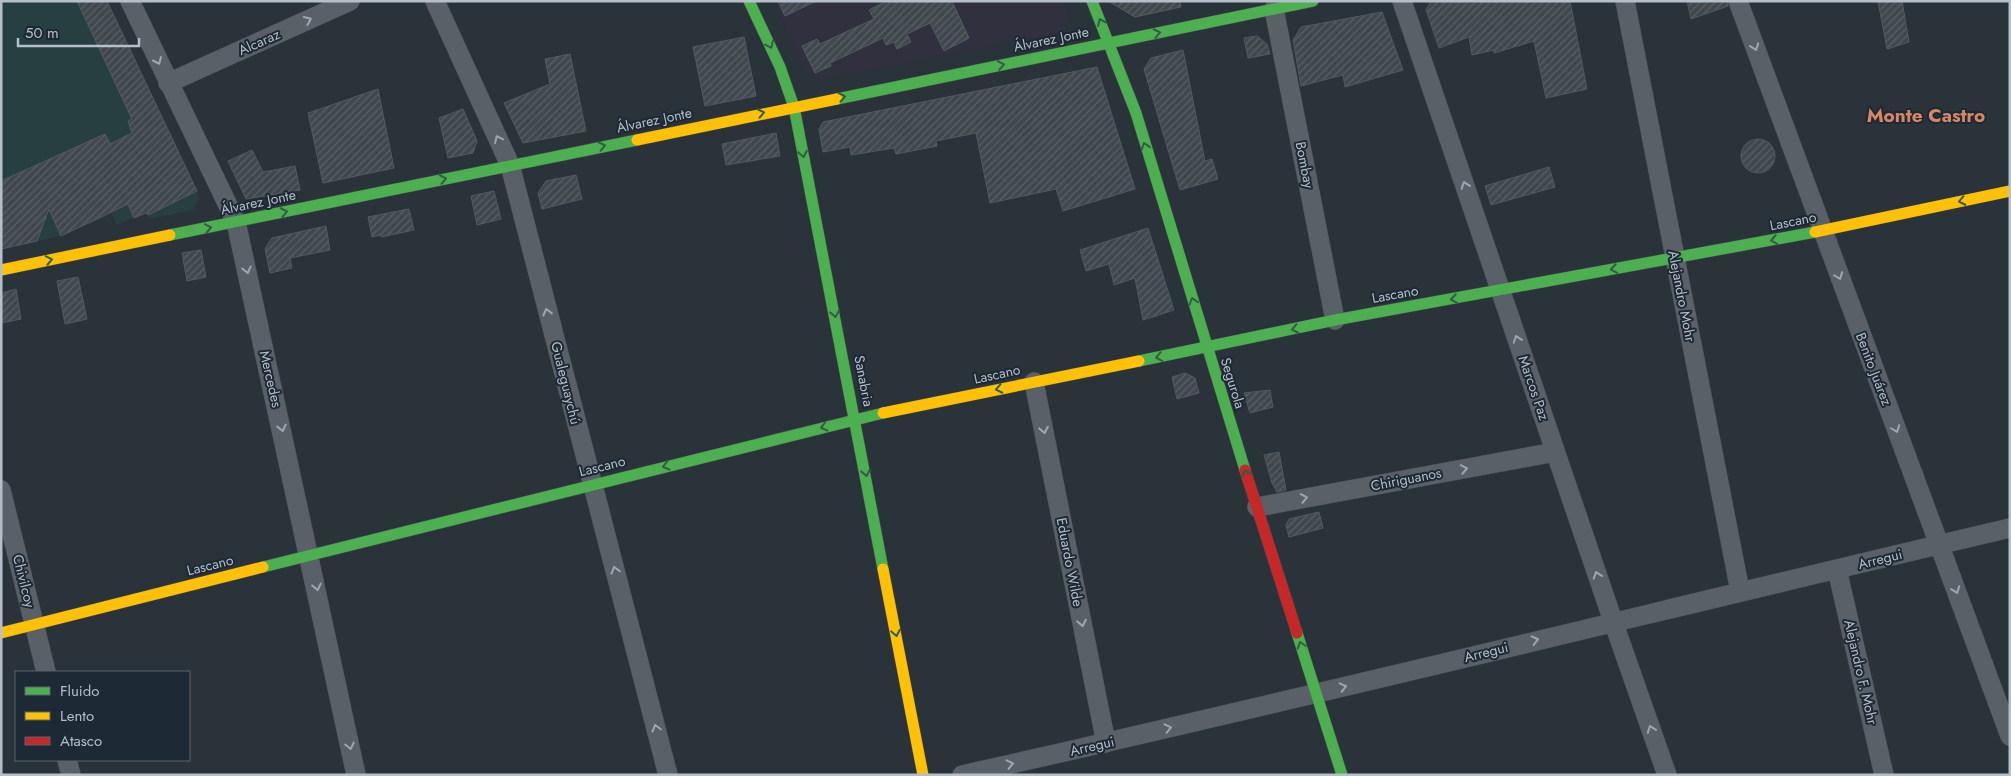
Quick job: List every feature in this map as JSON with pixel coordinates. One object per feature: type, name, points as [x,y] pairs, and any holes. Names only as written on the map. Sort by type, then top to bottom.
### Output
[{"type":"street","name":"Mercedes","points":[[130,1],[236,222],[310,555],[356,775]]},
{"type":"street","name":"Alcaraz","points":[[168,83],[350,1]]},
{"type":"street","name":"Gualeguaychú","points":[[435,1],[510,165],[668,775]]},
{"type":"street","name":"Sanabria","points":[[749,1],[780,66],[794,107],[856,419],[923,775]]},
{"type":"street","name":"Segurola","points":[[1092,1],[1110,43],[1136,114],[1256,507],[1342,775]]},
{"type":"street","name":"Álvarez Jonte","points":[[1,270],[1313,1]]},
{"type":"street","name":"Marcos Paz","points":[[1402,1],[1613,622],[1667,775]]},
{"type":"street","name":"Alejandro Mohr","points":[[1625,1],[1740,591]]},
{"type":"street","name":"Benito Juárez","points":[[1738,1],[2010,736]]},
{"type":"street","name":"Bombay","points":[[1274,9],[1336,320]]},
{"type":"street","name":"Lascano","points":[[1,633],[856,419],[1336,320],[1822,231],[2010,191]]},
{"type":"street","name":"Eduardo Wilde","points":[[1034,382],[1106,743]]},
{"type":"street","name":"Chiriguanos","points":[[1256,507],[1555,452]]},
{"type":"street","name":"Chivilcoy","points":[[1,490],[46,671]]},
{"type":"street","name":"Arregui","points":[[962,775],[1317,694],[1740,591],[2010,528]]},
{"type":"street","name":"Alejandro F. Mohr","points":[[1837,569],[1884,775]]},
{"type":"street","points":[[67,761],[70,775]]},
{"type":"shaded area","points":[[773,1],[1063,1],[1070,17],[1064,31],[821,80],[807,74]]},
{"type":"green space","points":[[1,1],[107,1],[197,191],[199,199],[193,210],[150,219],[146,213],[116,225],[112,214],[61,236],[1,249]]},
{"type":"building","points":[[77,1],[107,1],[197,191],[148,215],[146,213],[134,218],[128,204],[61,236],[49,209],[37,241],[1,249],[1,181],[105,134],[110,144],[132,133],[128,121],[132,119]]},
{"type":"building","points":[[778,1],[816,1],[785,16]]},
{"type":"building","points":[[887,1],[952,1],[969,38],[944,51],[930,23],[907,34],[911,42],[897,49],[894,42],[886,45],[883,38],[830,63],[831,66],[815,73],[802,46],[817,39],[820,44],[874,19],[869,10]]},
{"type":"building","points":[[1108,1],[1180,1],[1181,7],[1135,17]]},
{"type":"building","points":[[1431,1],[1570,1],[1587,89],[1546,98],[1534,41],[1494,53],[1494,50],[1472,55],[1469,37],[1439,48],[1426,10]]},
{"type":"building","points":[[1687,1],[1727,1],[1728,6],[1691,19]]},
{"type":"building","points":[[1878,1],[1902,1],[1909,42],[1887,49]]},
{"type":"building","points":[[1382,12],[1403,70],[1345,87],[1343,75],[1301,86],[1293,40],[1301,27]]},
{"type":"building","points":[[1257,36],[1267,44],[1270,54],[1248,58],[1244,38]]},
{"type":"building","points":[[744,37],[756,96],[705,106],[693,47]]},
{"type":"building","points":[[1183,50],[1205,161],[1212,159],[1218,179],[1180,190],[1144,69],[1151,58]]},
{"type":"building","points":[[570,54],[586,131],[523,143],[504,103],[550,84],[545,59]]},
{"type":"building","points":[[1097,67],[1135,189],[1063,211],[1056,189],[990,203],[976,133],[936,141],[937,146],[896,154],[894,148],[851,155],[850,147],[823,152],[819,129],[823,122]]},
{"type":"building","points":[[378,89],[394,168],[323,183],[308,113]]},
{"type":"building","points":[[463,109],[477,141],[473,153],[448,158],[439,118]]},
{"type":"building","points":[[776,133],[780,156],[726,165],[722,144]]},
{"type":"building","points":[[1758,139],[1770,144],[1775,156],[1770,168],[1758,173],[1746,168],[1741,156],[1746,144]]},
{"type":"building","points":[[252,150],[263,172],[295,166],[300,190],[246,199],[228,161]]},
{"type":"building","points":[[1549,167],[1555,187],[1491,205],[1485,186]]},
{"type":"building","points":[[576,175],[582,199],[542,209],[538,193],[546,181]]},
{"type":"building","points":[[494,191],[501,219],[477,225],[471,196]]},
{"type":"building","points":[[409,209],[414,230],[372,237],[368,217]]},
{"type":"building","points":[[326,226],[330,250],[290,258],[292,268],[270,273],[265,249],[272,238]]},
{"type":"building","points":[[1148,228],[1174,310],[1143,320],[1135,278],[1114,285],[1109,264],[1086,271],[1080,250]]},
{"type":"building","points":[[201,250],[206,277],[187,281],[182,253]]},
{"type":"building","points":[[78,277],[87,319],[65,324],[57,281]]},
{"type":"building","points":[[16,289],[21,319],[1,323],[1,293]]},
{"type":"building","points":[[1185,373],[1195,378],[1199,393],[1177,399],[1172,377]]},
{"type":"building","points":[[1270,390],[1273,407],[1250,413],[1244,393]]},
{"type":"building","points":[[1279,452],[1286,490],[1277,492],[1272,483],[1264,455]]},
{"type":"building","points":[[1319,512],[1323,528],[1289,537],[1286,525],[1289,519]]},
{"type":"traffic: fast","points":[[749,1],[780,67],[794,107],[883,569]]},
{"type":"traffic: fast","points":[[1092,1],[1136,113],[1245,470]]},
{"type":"traffic: fast","points":[[837,99],[1313,1]]},
{"type":"traffic: fast","points":[[170,235],[637,140]]},
{"type":"traffic: fast","points":[[1139,361],[1335,320],[1815,232]]},
{"type":"traffic: fast","points":[[263,567],[883,413]]},
{"type":"traffic: fast","points":[[1297,633],[1342,775]]},
{"type":"traffic: slow","points":[[637,140],[837,99]]},
{"type":"traffic: slow","points":[[1815,232],[2010,191]]},
{"type":"traffic: slow","points":[[1,270],[170,235]]},
{"type":"traffic: slow","points":[[883,413],[1139,361]]},
{"type":"traffic: slow","points":[[1,633],[263,567]]},
{"type":"traffic: slow","points":[[883,569],[923,775]]},
{"type":"traffic: jam","points":[[1245,470],[1297,633]]},
{"type":"district","name":"Monte Castro","points":[[1926,115]]}]
